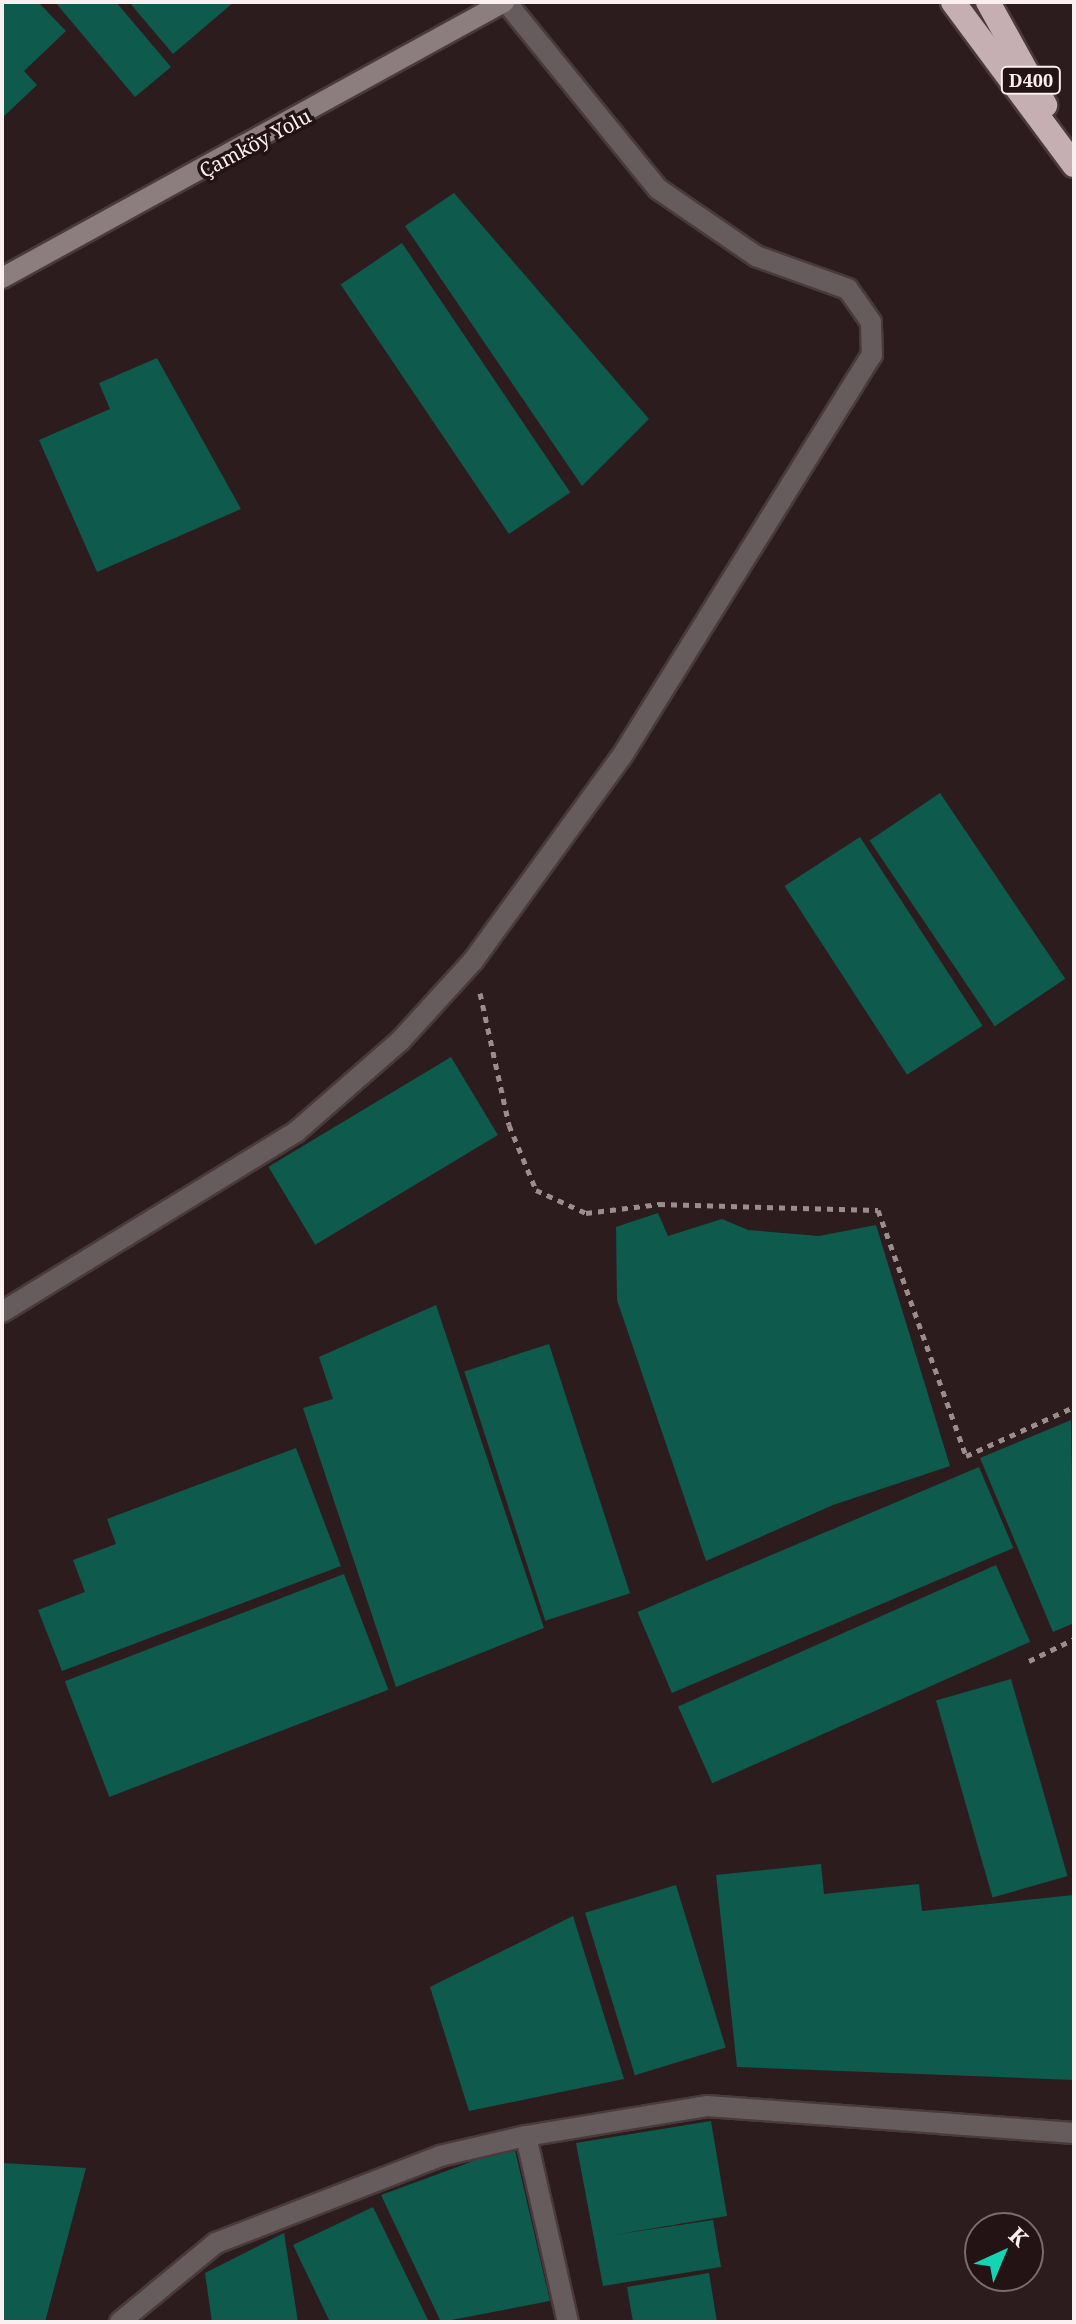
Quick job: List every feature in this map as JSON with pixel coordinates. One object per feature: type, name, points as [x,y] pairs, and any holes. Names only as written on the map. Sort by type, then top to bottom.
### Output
[{"type":"highway","points":[[953,2],[1074,165]]},
{"type":"highway","name":"D400","points":[[988,2],[1074,158]]},
{"type":"main road","name":"Çamköy Yolu","points":[[2,278],[505,2]]},
{"type":"street","points":[[2,1312],[296,1132],[400,1041],[473,961],[622,756],[872,355],[871,322],[848,289],[756,256],[658,189],[505,2]]},
{"type":"street","points":[[120,2322],[216,2243],[440,2156],[526,2136],[707,2106],[1074,2133]]},
{"type":"street","points":[[526,2136],[568,2322]]},
{"type":"path","points":[[473,961],[509,1125],[536,1190],[586,1213],[659,1204],[878,1210],[966,1456],[1074,1407]]},
{"type":"path","points":[[1029,1661],[1074,1639]]},
{"type":"building","points":[[2,2],[38,2],[66,31],[24,71],[37,85],[2,118]]},
{"type":"building","points":[[55,2],[116,2],[171,67],[135,97]]},
{"type":"building","points":[[129,2],[234,2],[173,54]]},
{"type":"building","points":[[454,193],[649,419],[582,486],[405,226]]},
{"type":"building","points":[[402,243],[570,493],[509,534],[341,284]]},
{"type":"building","points":[[157,358],[241,509],[97,572],[39,440],[110,409],[99,383]]},
{"type":"building","points":[[940,793],[1065,979],[995,1026],[870,841]]},
{"type":"building","points":[[860,837],[983,1026],[907,1075],[785,886]]},
{"type":"building","points":[[451,1057],[498,1135],[315,1245],[268,1167]]},
{"type":"building","points":[[658,1213],[668,1236],[722,1219],[748,1230],[819,1236],[876,1225],[950,1466],[833,1505],[706,1561],[617,1300],[616,1227]]},
{"type":"building","points":[[436,1305],[544,1628],[396,1687],[303,1408],[333,1399],[319,1357]]},
{"type":"building","points":[[549,1344],[630,1593],[545,1621],[464,1372]]},
{"type":"building","points":[[1071,1420],[1074,1623],[1053,1632],[980,1458]]},
{"type":"building","points":[[296,1448],[341,1566],[62,1671],[38,1610],[85,1592],[73,1560],[116,1544],[107,1519]]},
{"type":"building","points":[[979,1467],[1013,1548],[672,1693],[637,1612]]},
{"type":"building","points":[[996,1565],[1030,1642],[712,1783],[678,1707]]},
{"type":"building","points":[[344,1574],[388,1690],[109,1797],[65,1681]]},
{"type":"building","points":[[1011,1679],[1068,1876],[993,1898],[936,1700]]},
{"type":"building","points":[[821,1864],[824,1894],[919,1884],[922,1911],[1074,1895],[1074,2080],[737,2067],[716,1875]]},
{"type":"building","points":[[676,1885],[726,2048],[635,2075],[585,1913]]},
{"type":"building","points":[[573,1916],[624,2079],[469,2111],[430,1987]]},
{"type":"building","points":[[711,2121],[727,2216],[613,2235],[713,2220],[721,2267],[603,2286],[576,2143]]},
{"type":"building","points":[[514,2146],[550,2301],[441,2322],[381,2195]]},
{"type":"building","points":[[2,2163],[86,2168],[45,2322],[2,2322]]},
{"type":"building","points":[[373,2207],[429,2322],[330,2322],[293,2245]]},
{"type":"building","points":[[284,2233],[298,2322],[212,2322],[205,2273]]},
{"type":"building","points":[[709,2273],[717,2322],[633,2322],[627,2287]]}]
